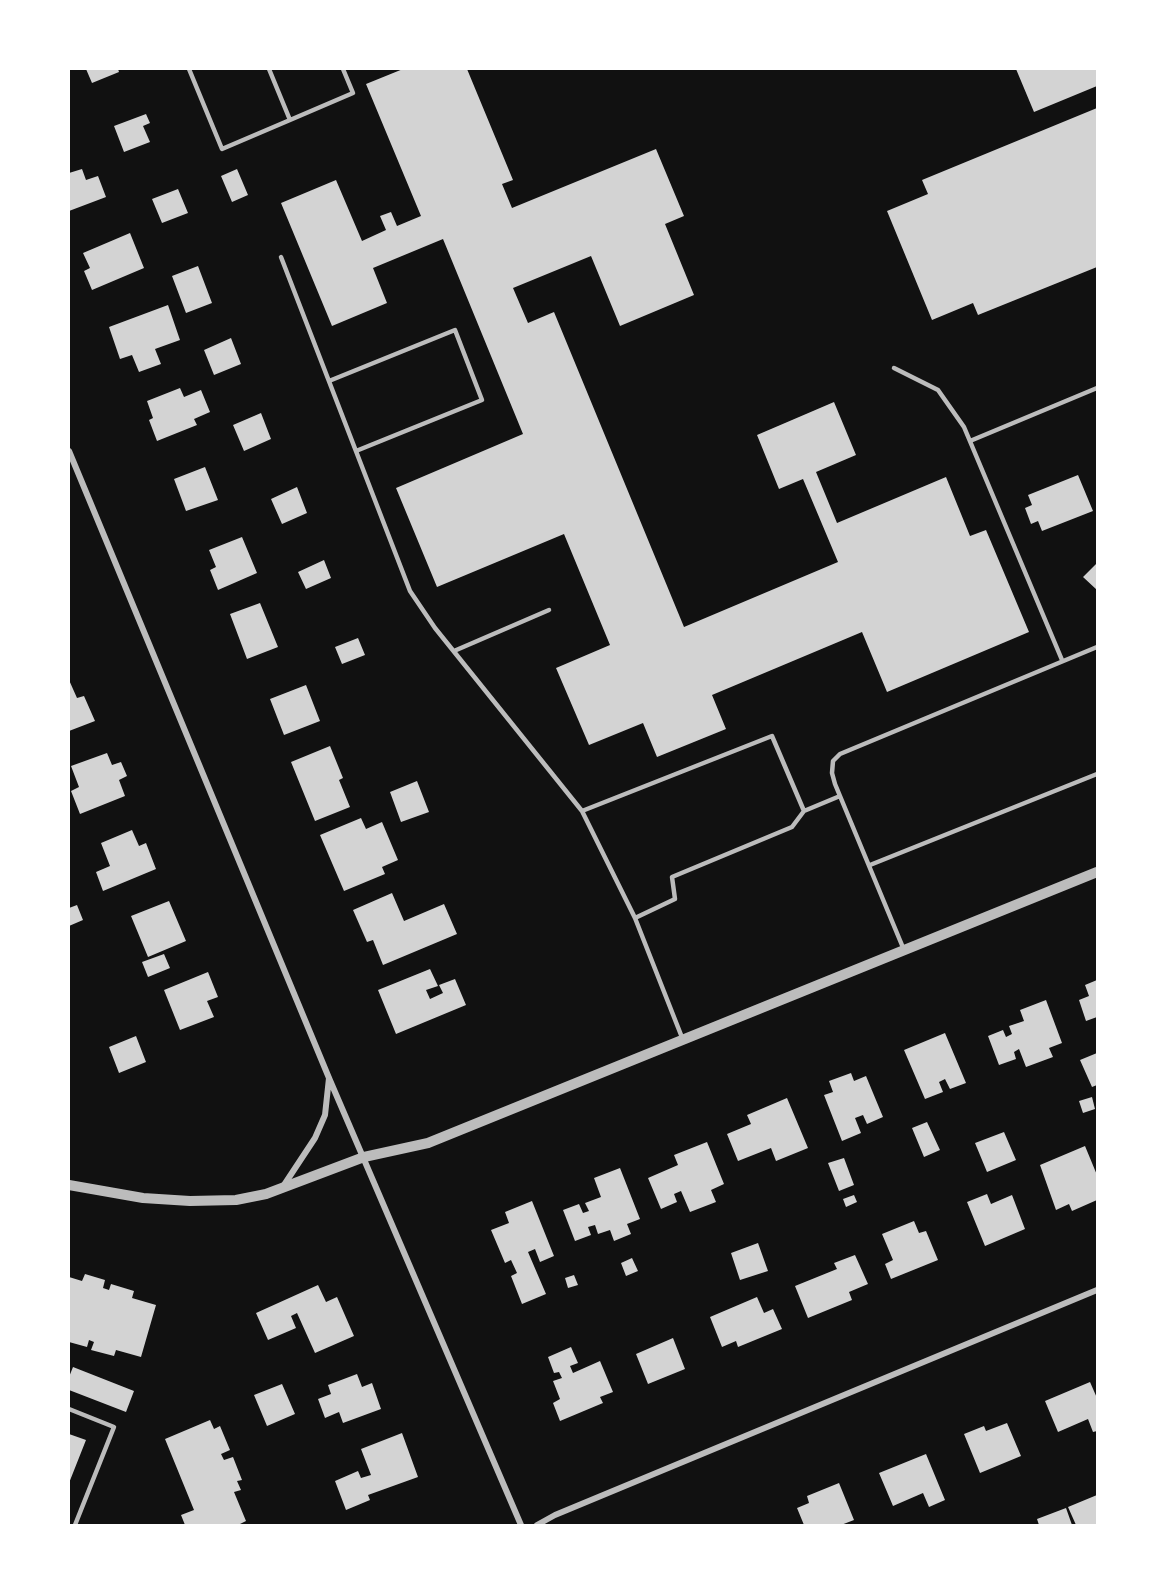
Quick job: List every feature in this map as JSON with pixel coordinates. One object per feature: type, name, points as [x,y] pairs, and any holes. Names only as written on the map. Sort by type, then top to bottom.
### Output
[{"type":"street","points":[[69,451],[329,1078],[521,1525]]},
{"type":"street","points":[[69,1185],[143,1198],[190,1201],[236,1200],[281,1189],[364,1157],[428,1143],[1097,872]]},
{"type":"street","points":[[281,1189],[315,1138],[325,1115],[329,1078]]},
{"type":"street","points":[[537,1525],[555,1515],[1097,1290]]},
{"type":"lane","points":[[189,69],[222,148],[353,93],[343,69]]},
{"type":"lane","points":[[269,69],[290,120]]},
{"type":"lane","points":[[280,257],[410,591],[435,628],[582,811],[635,918],[682,1040]]},
{"type":"lane","points":[[329,381],[455,330],[482,400],[356,451]]},
{"type":"lane","points":[[894,368],[938,390],[964,427],[1062,660]]},
{"type":"lane","points":[[970,441],[1097,388]]},
{"type":"lane","points":[[454,651],[549,610]]},
{"type":"lane","points":[[904,950],[840,796],[832,767],[833,761],[840,754],[1097,647]]},
{"type":"lane","points":[[582,811],[772,736],[804,811]]},
{"type":"lane","points":[[870,865],[1097,774]]},
{"type":"lane","points":[[635,918],[675,898],[672,877],[792,827],[804,811],[840,796]]},
{"type":"lane","points":[[69,1410],[114,1427],[75,1525]]},
{"type":"building","points":[[86,69],[118,69],[119,72],[92,83]]},
{"type":"building","points":[[403,69],[467,69],[513,180],[502,184],[512,208],[656,149],[684,216],[665,224],[694,295],[620,326],[591,256],[513,288],[528,323],[554,312],[684,627],[838,562],[803,479],[779,489],[757,435],[834,402],[856,455],[816,472],[837,523],[946,477],[970,536],[986,530],[1029,632],[887,692],[862,632],[712,695],[726,729],[657,757],[643,723],[589,745],[556,668],[610,645],[564,534],[437,587],[396,488],[523,434],[443,239],[373,268],[387,303],[332,326],[281,203],[336,180],[362,241],[386,230],[380,216],[391,212],[397,226],[421,216],[366,84]]},
{"type":"building","points":[[1016,69],[1097,69],[1097,86],[1034,112]]},
{"type":"building","points":[[1097,108],[1097,267],[978,315],[973,303],[932,320],[887,211],[928,194],[922,180]]},
{"type":"building","points":[[146,114],[150,123],[143,126],[150,142],[124,152],[114,126]]},
{"type":"building","points":[[82,169],[86,180],[98,176],[106,197],[69,211],[69,173]]},
{"type":"building","points":[[237,169],[248,195],[232,202],[221,176]]},
{"type":"building","points":[[178,189],[188,213],[162,223],[152,199]]},
{"type":"building","points":[[130,233],[144,268],[92,290],[84,271],[90,268],[83,253]]},
{"type":"building","points":[[198,266],[212,303],[186,313],[172,276]]},
{"type":"building","points":[[168,305],[180,340],[155,349],[161,364],[139,372],[132,355],[120,359],[109,327]]},
{"type":"building","points":[[231,338],[241,364],[214,375],[204,350]]},
{"type":"building","points":[[180,388],[184,397],[201,390],[210,412],[194,419],[197,425],[157,441],[149,420],[153,418],[147,401]]},
{"type":"building","points":[[261,413],[271,439],[244,451],[233,425]]},
{"type":"building","points":[[205,467],[218,500],[186,511],[174,479]]},
{"type":"building","points":[[1078,475],[1093,511],[1042,531],[1038,521],[1031,524],[1025,508],[1032,505],[1028,495]]},
{"type":"building","points":[[297,487],[307,513],[282,524],[271,499]]},
{"type":"building","points":[[242,537],[257,573],[218,590],[210,570],[216,567],[209,550]]},
{"type":"building","points":[[324,560],[331,578],[306,589],[298,572]]},
{"type":"building","points":[[1097,563],[1097,590],[1083,577]]},
{"type":"building","points":[[260,603],[278,647],[247,659],[230,614]]},
{"type":"building","points":[[358,638],[365,655],[342,664],[335,647]]},
{"type":"building","points":[[69,680],[77,698],[84,696],[95,721],[69,731]]},
{"type":"building","points":[[306,685],[320,721],[284,735],[270,699]]},
{"type":"building","points":[[330,746],[343,778],[339,780],[350,807],[315,821],[291,762]]},
{"type":"building","points":[[107,753],[112,765],[121,762],[127,776],[119,780],[125,796],[80,814],[71,791],[79,787],[71,766]]},
{"type":"building","points":[[417,781],[429,812],[401,822],[390,792]]},
{"type":"building","points":[[361,818],[366,829],[382,822],[398,860],[382,867],[385,874],[344,891],[320,835]]},
{"type":"building","points":[[132,830],[139,846],[146,843],[156,869],[103,891],[96,872],[110,866],[101,843]]},
{"type":"building","points":[[392,893],[404,921],[444,904],[457,934],[383,965],[373,940],[367,942],[353,910]]},
{"type":"building","points":[[169,901],[186,941],[148,957],[131,916]]},
{"type":"building","points":[[77,905],[83,920],[69,926],[69,908]]},
{"type":"building","points":[[164,954],[170,968],[148,977],[142,962]]},
{"type":"building","points":[[430,969],[438,986],[426,990],[430,999],[443,993],[439,985],[455,979],[466,1005],[396,1034],[378,990]]},
{"type":"building","points":[[208,972],[218,997],[207,1001],[214,1017],[180,1030],[164,990]]},
{"type":"building","points":[[1097,980],[1097,1017],[1086,1021],[1079,1000],[1089,996],[1085,985]]},
{"type":"building","points":[[1046,1000],[1062,1043],[1049,1048],[1053,1057],[1026,1067],[1019,1049],[1014,1052],[1016,1059],[999,1065],[988,1036],[1003,1030],[1006,1037],[1012,1034],[1009,1026],[1024,1021],[1020,1010]]},
{"type":"building","points":[[945,1033],[966,1083],[950,1089],[945,1079],[939,1082],[943,1092],[925,1099],[904,1050]]},
{"type":"building","points":[[136,1036],[146,1062],[119,1073],[109,1047]]},
{"type":"building","points":[[1097,1053],[1097,1085],[1092,1087],[1080,1060]]},
{"type":"building","points":[[851,1073],[854,1081],[866,1076],[883,1117],[867,1124],[863,1115],[855,1118],[861,1133],[842,1141],[824,1095],[833,1092],[829,1081]]},
{"type":"building","points":[[1092,1097],[1095,1109],[1083,1113],[1079,1101]]},
{"type":"building","points":[[787,1098],[808,1148],[776,1161],[771,1148],[738,1161],[727,1134],[751,1124],[747,1115]]},
{"type":"building","points":[[927,1122],[940,1150],[924,1157],[912,1128]]},
{"type":"building","points":[[1004,1132],[1016,1160],[987,1172],[975,1143]]},
{"type":"building","points":[[707,1142],[724,1184],[711,1190],[716,1202],[690,1212],[681,1191],[674,1194],[677,1202],[661,1209],[648,1178],[678,1165],[674,1155]]},
{"type":"building","points":[[1085,1146],[1097,1175],[1097,1200],[1072,1211],[1069,1204],[1056,1210],[1040,1165]]},
{"type":"building","points":[[844,1158],[854,1185],[839,1191],[828,1163]]},
{"type":"building","points":[[620,1168],[640,1219],[627,1224],[631,1234],[614,1241],[610,1230],[598,1234],[595,1225],[588,1227],[591,1235],[575,1241],[563,1210],[579,1204],[583,1213],[589,1211],[585,1203],[601,1197],[594,1178]]},
{"type":"building","points":[[987,1194],[991,1204],[1012,1195],[1025,1229],[985,1246],[967,1202]]},
{"type":"building","points":[[854,1195],[857,1202],[846,1207],[843,1199]]},
{"type":"building","points":[[532,1201],[554,1256],[540,1262],[535,1249],[528,1252],[546,1294],[522,1304],[511,1276],[517,1273],[511,1260],[505,1263],[491,1230],[509,1223],[505,1212]]},
{"type":"building","points":[[914,1221],[919,1233],[926,1231],[938,1260],[891,1279],[885,1264],[893,1260],[882,1234]]},
{"type":"building","points":[[758,1243],[768,1271],[740,1280],[731,1253]]},
{"type":"building","points":[[855,1255],[868,1284],[849,1292],[852,1300],[808,1318],[795,1286],[837,1269],[834,1263]]},
{"type":"building","points":[[632,1258],[638,1271],[626,1276],[621,1263]]},
{"type":"building","points":[[85,1274],[105,1280],[103,1288],[109,1290],[111,1284],[134,1291],[132,1298],[156,1305],[141,1357],[116,1350],[114,1356],[91,1350],[94,1342],[89,1340],[87,1347],[69,1342],[69,1277],[82,1281]]},
{"type":"building","points":[[574,1275],[578,1285],[568,1288],[565,1278]]},
{"type":"building","points":[[318,1285],[326,1302],[337,1297],[354,1336],[315,1353],[297,1313],[291,1316],[296,1328],[268,1340],[256,1313]]},
{"type":"building","points":[[757,1297],[764,1313],[773,1309],[782,1329],[738,1347],[736,1341],[722,1347],[710,1317]]},
{"type":"building","points":[[673,1338],[685,1369],[648,1384],[636,1354]]},
{"type":"building","points":[[571,1347],[578,1363],[570,1366],[573,1373],[600,1361],[613,1392],[600,1397],[603,1403],[560,1421],[553,1403],[560,1399],[553,1381],[562,1378],[559,1372],[554,1373],[548,1357]]},
{"type":"building","points":[[73,1367],[134,1391],[126,1412],[69,1390],[69,1377]]},
{"type":"building","points":[[357,1374],[362,1387],[372,1383],[381,1409],[343,1423],[339,1412],[325,1418],[318,1399],[331,1394],[328,1385]]},
{"type":"building","points":[[1090,1382],[1097,1398],[1097,1431],[1093,1432],[1088,1419],[1058,1432],[1045,1401]]},
{"type":"building","points":[[282,1384],[295,1414],[267,1426],[254,1395]]},
{"type":"building","points":[[210,1420],[214,1429],[220,1426],[230,1450],[221,1454],[224,1460],[233,1457],[242,1480],[237,1481],[241,1490],[234,1492],[246,1521],[238,1525],[185,1525],[181,1515],[194,1510],[165,1439]]},
{"type":"building","points":[[1007,1423],[1021,1456],[980,1473],[964,1434],[984,1426],[986,1431]]},
{"type":"building","points":[[402,1433],[418,1477],[368,1495],[370,1500],[346,1510],[335,1481],[358,1471],[361,1478],[371,1475],[361,1449]]},
{"type":"building","points":[[69,1434],[86,1440],[69,1483]]},
{"type":"building","points":[[926,1454],[945,1500],[929,1507],[923,1493],[893,1506],[879,1473]]},
{"type":"building","points":[[839,1483],[854,1520],[841,1525],[804,1525],[797,1508],[809,1503],[807,1496]]},
{"type":"building","points":[[1097,1495],[1097,1525],[1076,1525],[1068,1507]]},
{"type":"building","points":[[1066,1508],[1072,1525],[1039,1525],[1037,1519]]}]
